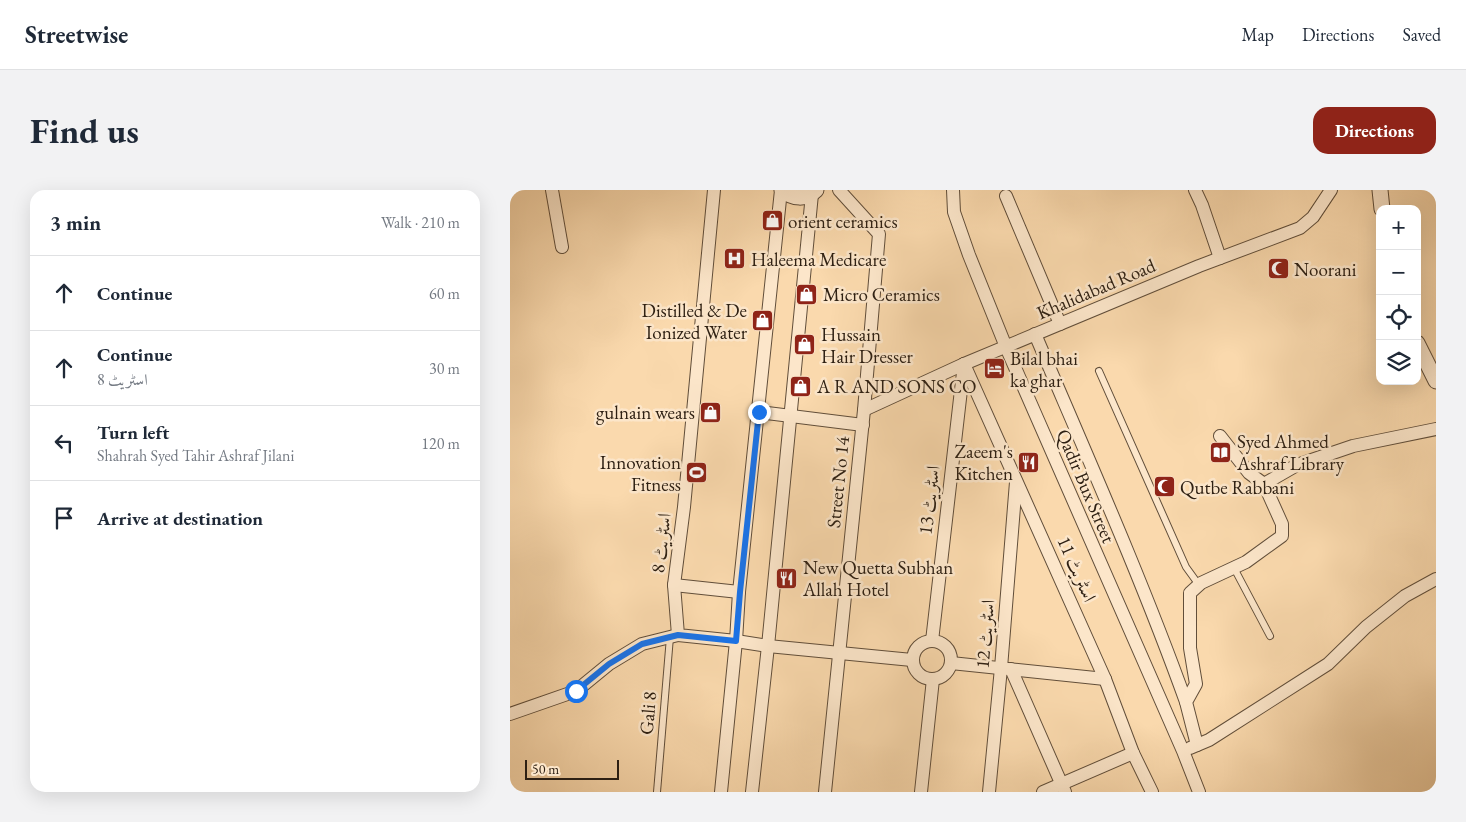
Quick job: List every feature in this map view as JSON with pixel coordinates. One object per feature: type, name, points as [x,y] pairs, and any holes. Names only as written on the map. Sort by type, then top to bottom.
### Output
[{"type":"street","points":[[552,190],[562,247]]},
{"type":"street","name":"اسٹریٹ 8","points":[[674,636],[674,585],[684,507],[714,190]]},
{"type":"street","points":[[721,792],[781,190],[795,197],[804,197],[814,192]]},
{"type":"street","name":"Street No 14","points":[[825,792],[863,425],[880,234],[839,190]]},
{"type":"street","name":"Qadir Bux Street","points":[[953,190],[954,212],[1006,347],[1183,751],[1199,792]]},
{"type":"street","points":[[1195,190],[1202,204],[1220,258]]},
{"type":"street","name":"Khalidabad Road","points":[[864,410],[1035,334],[1220,258],[1300,228],[1313,217],[1331,190]]},
{"type":"street","points":[[1380,190],[1382,205]]},
{"type":"street","points":[[752,792],[814,192]]},
{"type":"street","points":[[1006,196],[1060,324]]},
{"type":"street","points":[[1035,334],[1170,658],[1186,702],[1197,745]]},
{"type":"street","points":[[1421,349],[1432,365],[1436,381]]},
{"type":"street","name":"اسٹریٹ 11","points":[[964,364],[1105,678],[1133,752],[1152,792]]},
{"type":"street","name":"اسٹریٹ 13","points":[[932,641],[964,364]]},
{"type":"street","points":[[759,412],[863,425]]},
{"type":"street","points":[[1264,484],[1297,465],[1352,446],[1436,428]]},
{"type":"street","points":[[1186,702],[1196,684],[1190,648],[1190,594],[1199,585],[1246,562],[1282,536],[1282,524],[1264,484],[1249,473],[1220,436]]},
{"type":"street","name":"اسٹریٹ 12","points":[[989,792],[1006,669],[1016,480]]},
{"type":"street","points":[[1183,751],[1209,740],[1328,664],[1366,627],[1405,596],[1436,579]]},
{"type":"street","points":[[674,585],[740,592]]},
{"type":"street","points":[[510,714],[576,691],[609,664],[642,644],[674,636],[912,660]]},
{"type":"street","points":[[932,641],[943,645],[948,650],[951,663],[946,673],[941,677],[933,679],[923,678],[918,674],[912,660],[917,648],[925,642],[932,641]]},
{"type":"street","points":[[951,663],[1105,678]]},
{"type":"street","points":[[1006,669],[1064,788]]},
{"type":"street","points":[[921,792],[933,679]]},
{"type":"street","points":[[1043,792],[1064,788],[1133,752]]},
{"type":"lane","points":[[1099,371],[1186,567],[1199,585]]},
{"type":"lane","points":[[1234,568],[1270,636]]},
{"type":"lane","name":"Gali 8","points":[[657,792],[674,636]]},
{"type":"place","name":"orient ceramics","points":[[772,221]]},
{"type":"place","name":"Haleema Medicare","points":[[735,259]]},
{"type":"place","name":"Noorani","points":[[1278,269]]},
{"type":"place","name":"Micro Ceramics","points":[[807,294]]},
{"type":"place","name":"Distilled & De Ionized Water","points":[[763,321]]},
{"type":"place","name":"Hussain Hair Dresser","points":[[805,345]]},
{"type":"place","name":"Bilal bhai ka ghar","points":[[994,369]]},
{"type":"place","name":"A R AND SONS CO","points":[[801,386]]},
{"type":"place","name":"gulnain wears","points":[[711,412]]},
{"type":"place","name":"Syed Ahmed Ashraf Library","points":[[1221,452]]},
{"type":"place","name":"Zaeem's Kitchen","points":[[1029,462]]},
{"type":"place","name":"Innovation Fitness","points":[[697,473]]},
{"type":"place","name":"Qutbe Rabbani","points":[[1164,487]]},
{"type":"place","name":"New Quetta Subhan Allah Hotel","points":[[787,578]]},
{"type":"route","points":[[576,691],[609,664],[642,644],[678,635],[736,641],[759,412]]}]
